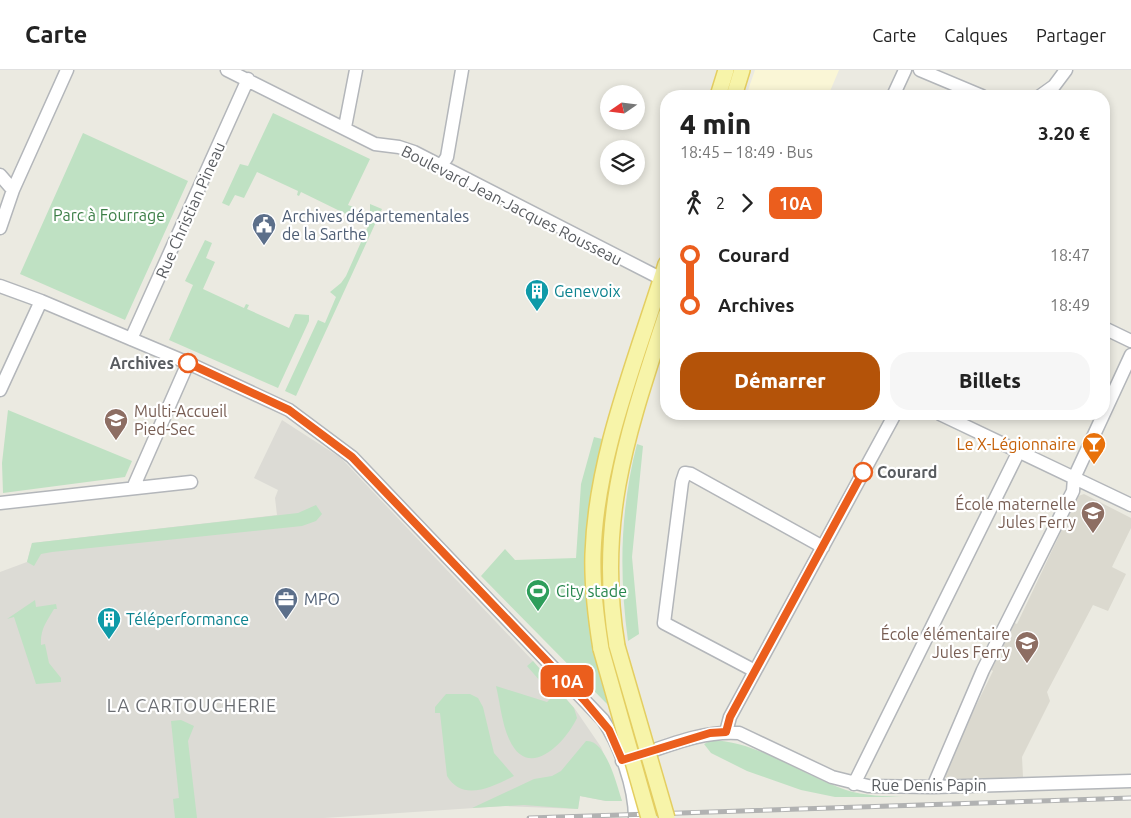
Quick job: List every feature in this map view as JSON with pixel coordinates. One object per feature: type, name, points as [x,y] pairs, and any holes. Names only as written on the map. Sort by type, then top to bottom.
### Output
[{"type":"main road","points":[[720,90],[726,70]]},
{"type":"main road","points":[[736,90],[742,70]]},
{"type":"main road","points":[[650,818],[601,649],[595,601],[593,555],[599,495],[611,441],[660,285]]},
{"type":"main road","points":[[660,334],[632,421],[615,497],[609,558],[610,592],[617,646],[667,818]]},
{"type":"street","points":[[0,228],[13,190],[67,70]]},
{"type":"street","name":"Boulevard Jean-Jacques Rousseau","points":[[227,70],[345,127],[375,144],[399,147],[441,166],[660,278]]},
{"type":"street","points":[[345,127],[356,70]]},
{"type":"street","points":[[441,166],[447,157],[462,70]]},
{"type":"street","points":[[896,90],[905,70]]},
{"type":"street","points":[[920,70],[968,90]]},
{"type":"street","points":[[1048,90],[1054,86],[1066,70]]},
{"type":"street","name":"Rue Christian Pineau","points":[[131,340],[248,79]]},
{"type":"street","points":[[0,175],[13,190]]},
{"type":"street","points":[[0,286],[41,301],[188,363],[289,410],[352,457],[596,713],[609,730],[622,760],[635,806],[635,818]]},
{"type":"street","points":[[0,390],[41,301]]},
{"type":"street","points":[[1110,331],[1131,341]]},
{"type":"street","points":[[1110,400],[1131,355]]},
{"type":"street","points":[[134,488],[188,363]]},
{"type":"street","points":[[726,732],[730,717],[892,420]]},
{"type":"street","points":[[952,420],[1131,505]]},
{"type":"street","points":[[933,787],[982,670],[1074,491],[1074,478],[1101,420]]},
{"type":"street","points":[[854,784],[1018,452]]},
{"type":"street","points":[[755,671],[664,623],[682,482],[685,473],[691,474],[822,547]]},
{"type":"street","points":[[0,503],[191,482]]},
{"type":"street","name":"Rue Denis Papin","points":[[622,760],[710,733],[726,732],[740,733],[796,761],[854,784],[896,788],[1131,781]]},
{"type":"shaded area","points":[[755,70],[839,70],[831,90],[748,90]]},
{"type":"shaded area","points":[[282,420],[341,458],[533,661],[575,709],[601,747],[622,801],[606,801],[580,796],[578,809],[504,806],[324,818],[0,818],[0,572],[27,562],[32,543],[277,515],[275,498],[278,490],[254,478]]},
{"type":"shaded area","name":"École élémentaire Jules Ferry","points":[[1084,494],[1131,518],[1131,528],[1112,567],[1126,574],[1108,611],[1093,605],[1047,692],[1050,701],[1022,757],[1023,777],[948,780],[943,773],[993,671],[990,669],[1009,635],[1007,634],[1012,622],[1017,624],[1078,496]]},
{"type":"green space","points":[[273,113],[370,159],[348,205],[356,208],[348,215],[301,192],[299,196],[297,195],[298,191],[257,172],[244,198],[235,195],[229,206],[222,203],[240,164],[248,166]]},
{"type":"green space","name":"Parc à Fourrage","points":[[83,133],[188,181],[125,320],[20,274]]},
{"type":"green space","points":[[370,204],[382,209],[296,396],[285,391],[318,320],[325,323],[336,297],[330,292],[346,276],[370,222]]},
{"type":"green space","points":[[205,240],[212,243],[206,258],[215,262],[203,289],[244,308],[246,304],[249,305],[247,309],[289,328],[295,314],[309,315],[309,321],[278,388],[169,340],[193,285],[185,281]]},
{"type":"green space","points":[[8,410],[132,461],[125,477],[3,493],[2,463]]},
{"type":"green space","points":[[594,437],[602,439],[592,489],[586,540],[586,590],[592,641],[608,705],[481,576],[505,549],[515,560],[576,558],[581,484]]},
{"type":"green space","points":[[637,444],[643,446],[632,557],[639,634],[628,641],[622,567],[624,518],[631,469]]},
{"type":"green space","points":[[316,505],[322,514],[316,521],[302,526],[52,552],[41,554],[34,566],[27,562],[32,543],[298,513]]},
{"type":"green space","points":[[35,600],[36,607],[56,604],[57,609],[54,609],[43,630],[41,645],[45,644],[49,663],[61,678],[61,682],[36,684],[14,617],[7,619]]},
{"type":"green space","points":[[533,661],[574,708],[577,718],[564,738],[555,747],[546,754],[536,758],[526,757],[517,751],[509,739],[496,686],[547,702],[553,696],[527,666]]},
{"type":"green space","points":[[446,694],[470,694],[478,698],[483,707],[494,753],[514,776],[488,788],[470,791],[461,789],[447,776],[440,713],[435,713],[435,707]]},
{"type":"green space","points":[[181,720],[194,726],[188,741],[197,818],[175,818],[173,799],[179,798],[171,721]]},
{"type":"green space","points":[[712,740],[748,747],[846,790],[867,795],[904,797],[835,797],[801,790],[747,771],[711,753],[704,744]]},
{"type":"green space","points":[[586,741],[593,742],[605,755],[614,775],[622,801],[606,801],[580,796],[578,809],[524,805],[472,808],[534,779],[552,776],[561,771]]},
{"type":"railway","points":[[529,818],[1131,798]]},
{"type":"bus line","name":"10A","points":[[188,363],[289,410],[352,457],[529,641],[602,720],[615,740],[622,760],[694,737],[726,732],[730,717],[863,472]]},
{"type":"place","name":"Archives départementales de la Sarthe","points":[[264,246]]},
{"type":"place","name":"Genevoix","points":[[537,312]]},
{"type":"place","name":"Archives","points":[[188,363]]},
{"type":"place","name":"Multi-Accueil Pied-Sec","points":[[116,441]]},
{"type":"place","name":"Le X-Légionnaire","points":[[1094,465]]},
{"type":"place","name":"Courard","points":[[863,472]]},
{"type":"place","name":"École maternelle Jules Ferry","points":[[1093,534]]},
{"type":"place","name":"City stade","points":[[538,612]]},
{"type":"place","name":"MPO","points":[[286,620]]},
{"type":"place","name":"Téléperformance","points":[[109,640]]},
{"type":"place","name":"École élémentaire Jules Ferry","points":[[1027,664]]},
{"type":"district","name":"LA CARTOUCHERIE","points":[[192,706]]}]
